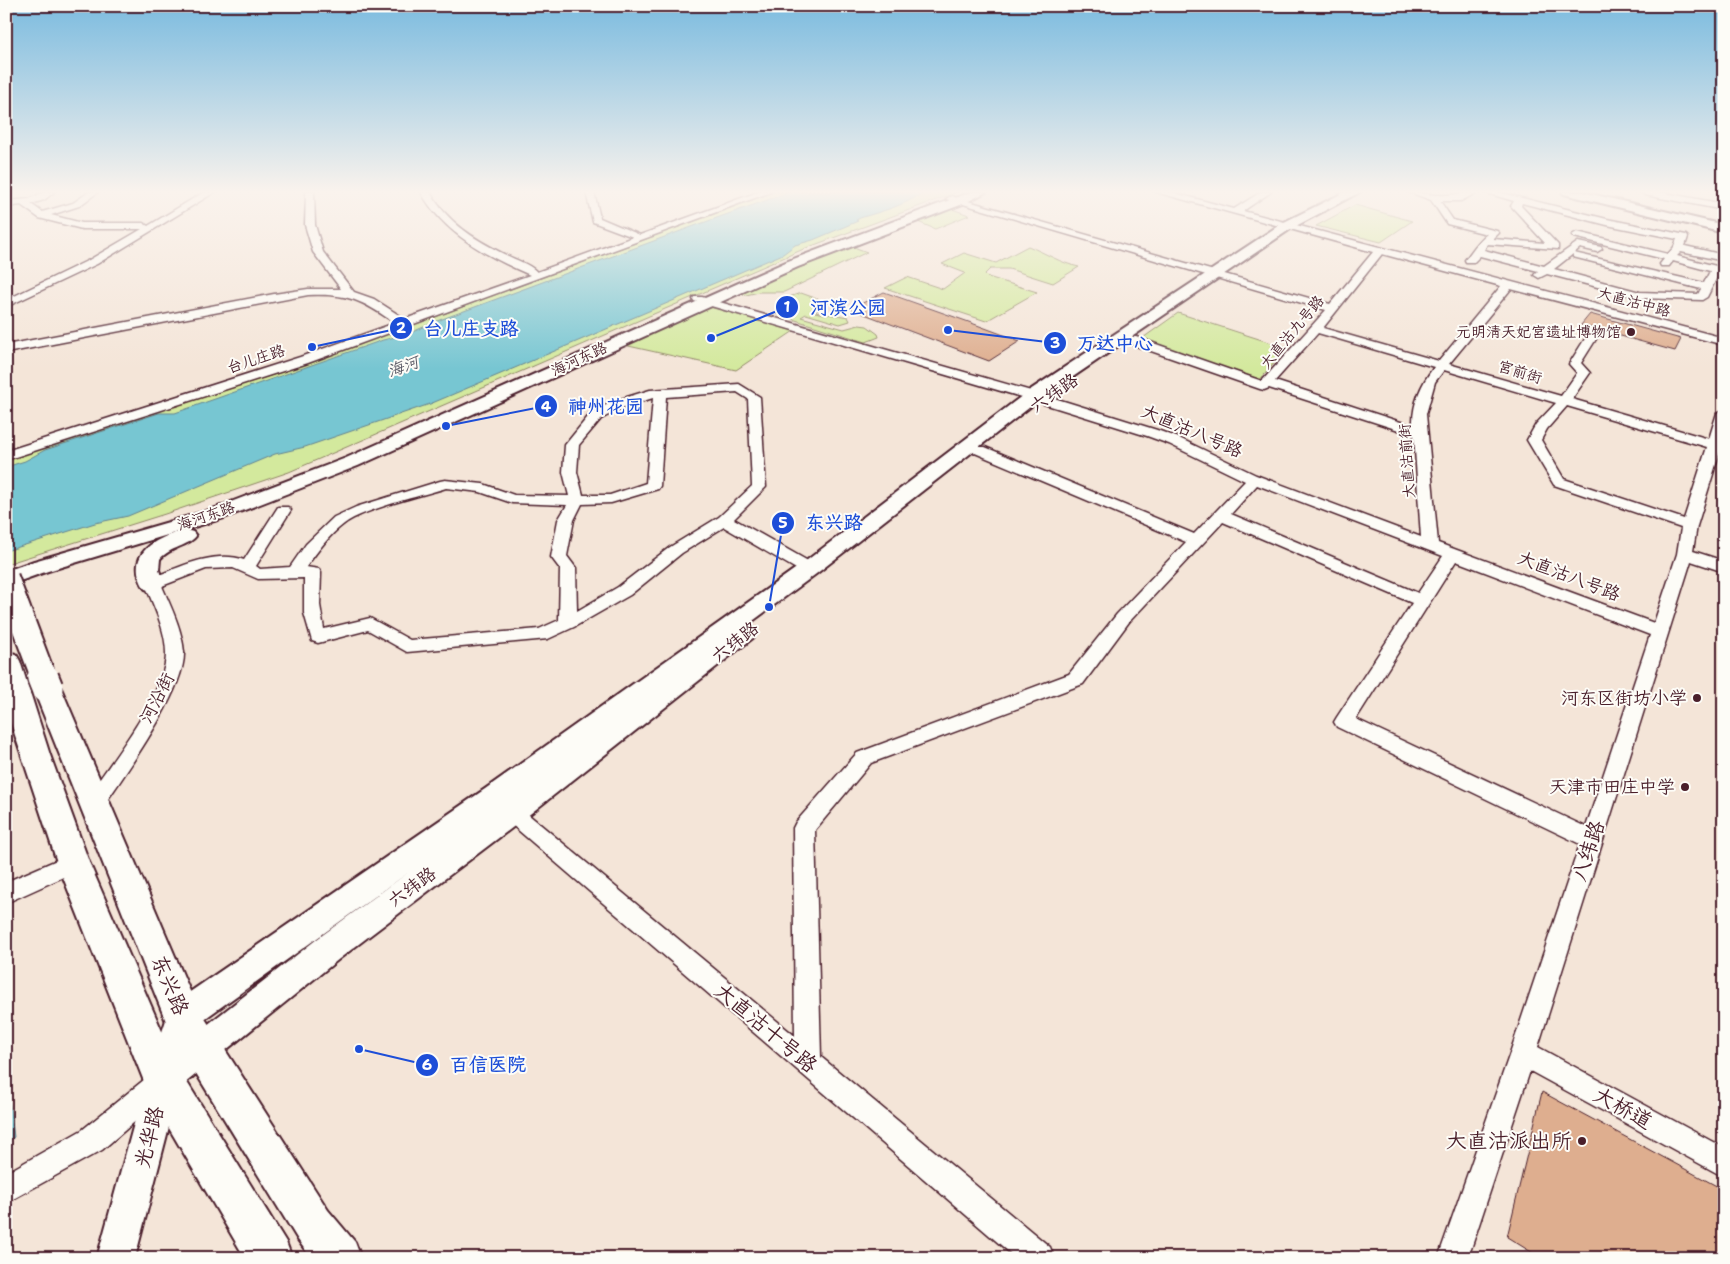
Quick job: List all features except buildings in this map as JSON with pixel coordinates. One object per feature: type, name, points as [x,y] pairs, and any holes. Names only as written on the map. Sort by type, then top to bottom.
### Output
[{"type":"highway","points":[[6,578],[33,694],[35,755],[73,862],[163,1080],[270,1258]]},
{"type":"highway","points":[[6,662],[33,694]]},
{"type":"highway","name":"东兴路","points":[[33,694],[95,802],[192,1033],[313,1225],[339,1258]]},
{"type":"main road","name":"海河东路","points":[[6,568],[171,517],[298,472],[702,300],[824,251]]},
{"type":"main road","name":"六纬路","points":[[192,1033],[328,949],[503,805],[809,569],[1037,398],[1256,251]]},
{"type":"main road","name":"六纬路","points":[[192,1033],[877,532],[980,450],[1037,398],[1132,340],[1218,276]]},
{"type":"main road","name":"海河东路","points":[[6,578],[217,514],[352,462],[702,300]]},
{"type":"main road","points":[[153,584],[147,567],[150,556],[161,546],[309,486],[352,462]]},
{"type":"main road","name":"光华路","points":[[116,1258],[163,1080],[192,1033]]},
{"type":"street","points":[[6,300],[102,251]]},
{"type":"street","points":[[6,304],[111,251]]},
{"type":"street","points":[[318,251],[350,294]]},
{"type":"street","points":[[491,251],[532,272]]},
{"type":"street","name":"台儿庄路","points":[[6,456],[286,366],[589,251]]},
{"type":"street","name":"台儿庄路","points":[[6,448],[200,388],[401,322],[601,251]]},
{"type":"street","points":[[1135,251],[1332,308]]},
{"type":"street","name":"大直沽九号路","points":[[1266,384],[1315,329],[1379,251]]},
{"type":"street","name":"大直沽中路","points":[[1384,251],[1523,287]]},
{"type":"street","name":"大直沽中路","points":[[1388,251],[1724,341]]},
{"type":"street","points":[[1621,251],[1663,266],[1707,287]]},
{"type":"street","points":[[1625,314],[1663,266],[1668,251]]},
{"type":"street","points":[[1692,251],[1724,258]]},
{"type":"street","points":[[1460,270],[1478,252],[1545,270],[1640,296],[1702,297],[1716,269],[1663,266],[1567,253],[1545,270],[1523,287]]},
{"type":"street","name":"大直沽前街","points":[[1430,545],[1420,414],[1429,382],[1509,284]]},
{"type":"street","points":[[6,349],[298,293],[334,292],[350,294],[364,299],[401,322]]},
{"type":"street","name":"大直沽八号路","points":[[702,300],[1037,398],[1174,441],[1256,479],[1660,632]]},
{"type":"street","name":"宫前街","points":[[1315,329],[1564,402],[1719,439]]},
{"type":"street","points":[[1592,336],[1575,364],[1584,373],[1564,402],[1541,427],[1534,440],[1559,482],[1689,526]]},
{"type":"street","points":[[1132,340],[1421,433]]},
{"type":"street","points":[[153,584],[204,564],[236,563],[258,574],[313,573],[311,618],[318,637],[370,624],[406,646],[542,635],[568,623],[624,591],[676,550],[724,520],[759,487],[754,397],[739,388],[650,394],[619,404],[596,416],[572,445],[570,472],[577,500],[566,520],[559,556],[568,568],[568,623]]},
{"type":"street","points":[[295,572],[312,547],[339,520],[361,510],[445,484],[483,488],[512,499],[577,500],[611,499],[654,486],[660,394]]},
{"type":"street","name":"八纬路","points":[[1453,1258],[1523,1053],[1660,632],[1684,554],[1689,526],[1719,439],[1724,413]]},
{"type":"street","points":[[980,450],[1197,541]]},
{"type":"street","points":[[808,1063],[804,828],[864,758],[1076,679],[1123,618],[1256,479]]},
{"type":"street","points":[[246,568],[283,510]]},
{"type":"street","points":[[1221,515],[1422,601]]},
{"type":"street","points":[[724,520],[809,569]]},
{"type":"street","points":[[1452,554],[1344,722],[1592,840]]},
{"type":"street","points":[[1684,554],[1724,567]]},
{"type":"street","name":"河沿街","points":[[95,802],[133,744],[164,692],[172,674],[175,655],[164,608],[153,584]]},
{"type":"street","name":"大直沽十号路","points":[[503,805],[1040,1258]]},
{"type":"street","points":[[6,893],[73,862]]},
{"type":"street","name":"大桥道","points":[[1523,1053],[1724,1163]]},
{"type":"street","points":[[16,1184],[92,1140],[163,1080]]},
{"type":"green space","points":[[614,251],[799,251],[289,472],[165,514],[6,564],[6,460],[273,375]]},
{"type":"green space","points":[[839,251],[867,252],[784,292],[759,292],[746,295],[740,293]]},
{"type":"green space","points":[[1019,251],[1039,251],[1079,267],[1053,283],[1009,269],[990,269],[985,274],[988,277],[1037,292],[986,321],[885,288],[907,277],[943,289],[965,273],[942,264],[964,253],[996,263]]},
{"type":"green space","points":[[801,293],[829,303],[815,312],[848,317],[850,321],[840,324],[806,314],[801,317],[844,329],[859,325],[867,326],[878,334],[879,337],[866,342],[776,314],[791,305],[789,297]]},
{"type":"green space","points":[[706,306],[794,331],[736,370],[624,345]]},
{"type":"green space","points":[[1178,313],[1287,348],[1259,381],[1140,340]]},
{"type":"water","name":"海河","points":[[627,251],[787,251],[430,404],[305,447],[275,454],[128,516],[95,523],[6,551],[6,467],[25,461],[45,450],[159,413],[175,413],[383,340],[408,334],[437,321]]},
{"type":"water","points":[[6,1091],[9,1099],[14,1137],[6,1143]]},
{"type":"place","name":"万达中心","points":[[948,330]]},
{"type":"place","name":"元明清天妃宫遗址博物馆","points":[[1631,332]]},
{"type":"place","name":"河滨公园","points":[[711,338]]},
{"type":"place","name":"台儿庄支路","points":[[312,347]]},
{"type":"place","name":"神州花园","points":[[446,426]]},
{"type":"place","name":"东兴路","points":[[769,607]]},
{"type":"place","name":"河东区街坊小学","points":[[1697,698]]},
{"type":"place","name":"天津市田庄中学","points":[[1685,787]]},
{"type":"place","name":"百信医院","points":[[359,1049]]},
{"type":"place","name":"大直沽派出所","points":[[1582,1141]]}]
